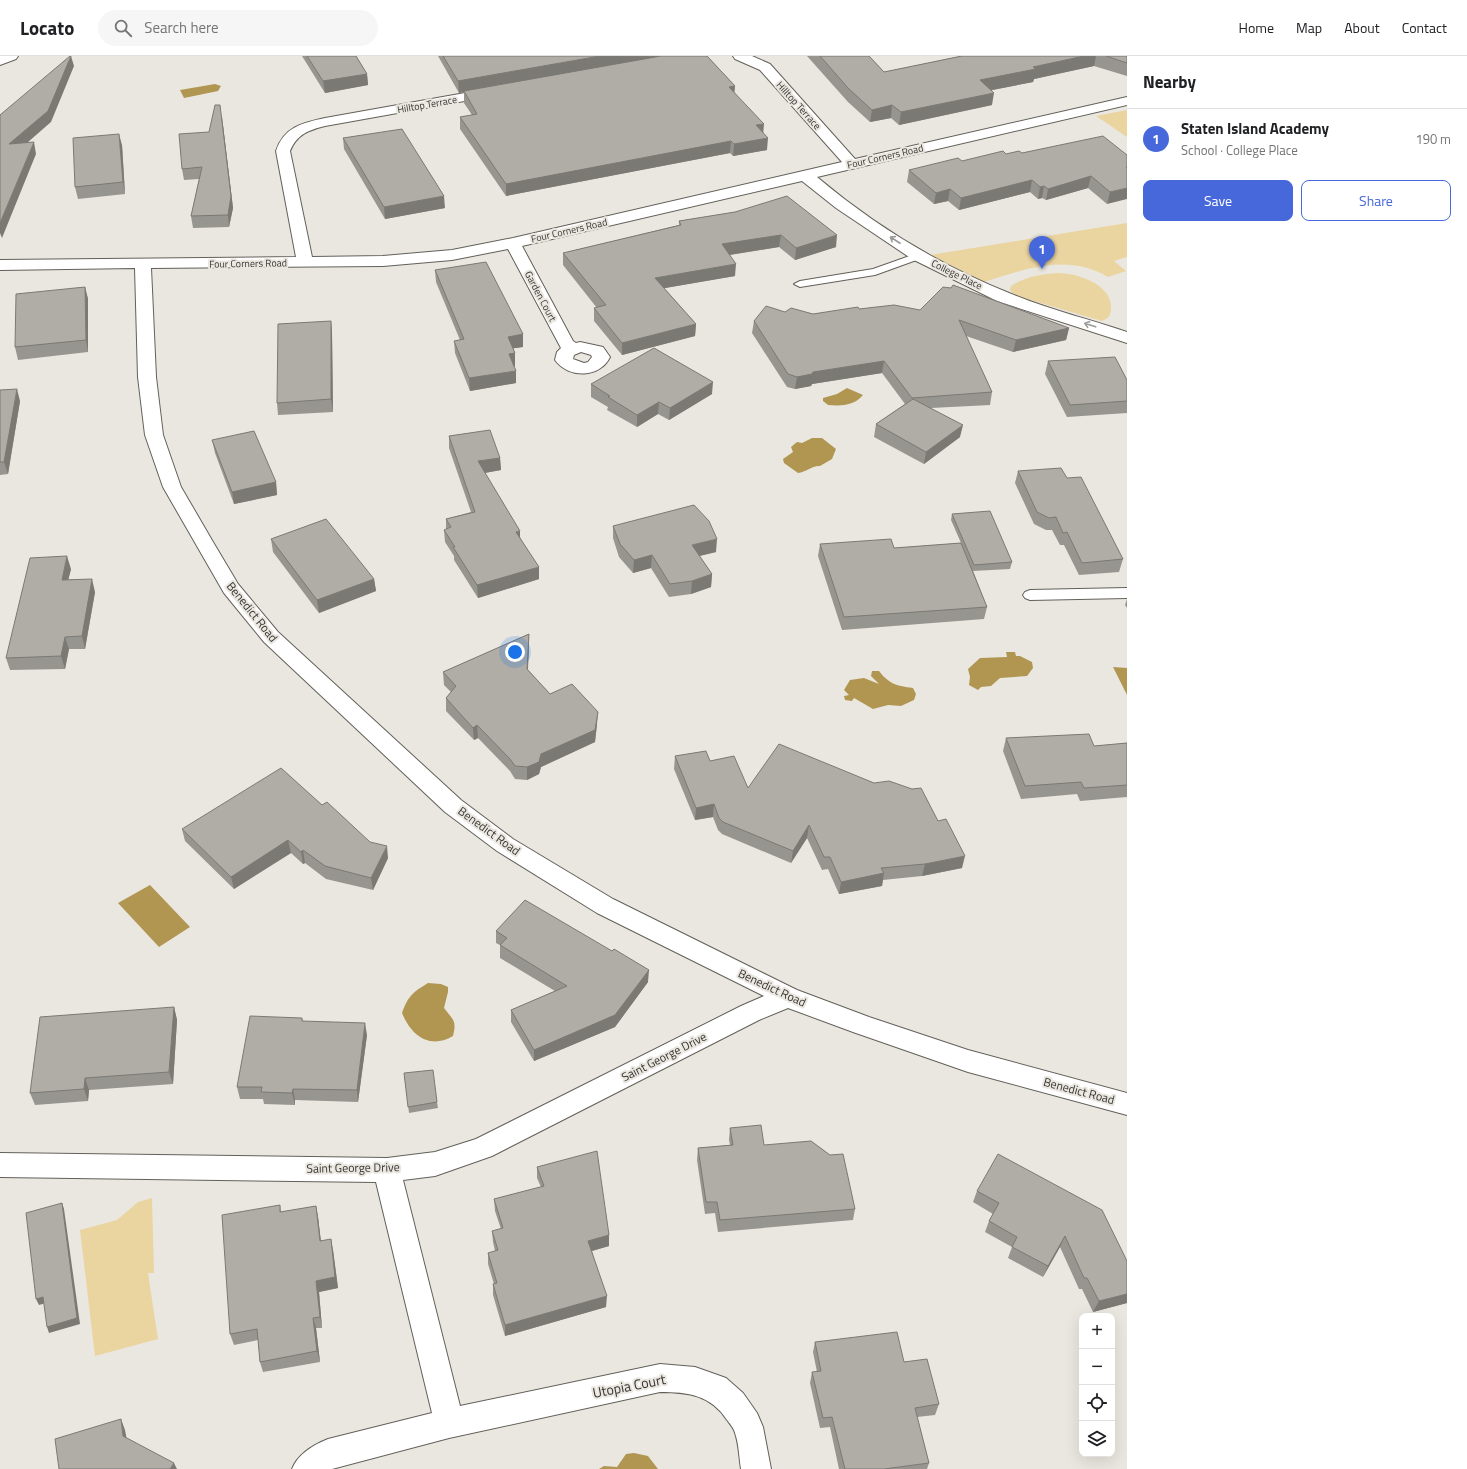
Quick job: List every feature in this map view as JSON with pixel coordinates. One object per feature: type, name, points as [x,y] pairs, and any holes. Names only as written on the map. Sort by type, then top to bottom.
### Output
[{"type":"street","points":[[0,61],[11,56]]},
{"type":"street","name":"Hilltop Terrace","points":[[740,56],[765,67],[851,164]]},
{"type":"street","name":"Hilltop Terrace","points":[[305,262],[283,151],[286,140],[293,133],[307,126],[326,122],[506,90]]},
{"type":"street","name":"Four Corners Road","points":[[0,265],[143,265],[391,261],[452,255],[513,243],[805,174],[1127,101]]},
{"type":"street","name":"College Place","points":[[805,174],[841,205],[918,256],[1003,296],[1127,338]]},
{"type":"street","name":"Garden Court","points":[[513,243],[566,343],[572,349]]},
{"type":"street","name":"Benedict Road","points":[[143,265],[147,377],[154,435],[172,487],[203,542],[231,588],[271,637],[454,806],[505,845],[606,906],[788,997],[862,1025],[968,1060],[1127,1104]]},
{"type":"street","name":"Saint George Drive","points":[[0,1165],[387,1170],[435,1164],[483,1148],[750,1013],[788,997]]},
{"type":"street","points":[[387,1170],[449,1423]]},
{"type":"street","name":"Utopia Court","points":[[307,1469],[328,1454],[449,1423],[660,1378],[682,1377],[702,1381],[717,1388],[734,1403],[749,1428],[756,1469]]},
{"type":"lane","points":[[800,284],[875,272],[918,256]]},
{"type":"lane","points":[[1030,595],[1127,592]]},
{"type":"shaded area","points":[[215,84],[221,86],[218,91],[184,98],[180,90]]},
{"type":"shaded area","points":[[1127,110],[1127,137],[1096,116]]},
{"type":"shaded area","points":[[1127,223],[1127,257],[1114,261],[1126,271],[1108,277],[1093,270],[1077,266],[1062,265],[1031,268],[984,282],[930,255]]},
{"type":"shaded area","points":[[1058,273],[1074,275],[1092,281],[1099,286],[1110,299],[1111,310],[1108,317],[1102,321],[1014,295],[1010,290],[1011,286],[1027,278]]},
{"type":"shaded area","points":[[847,388],[863,395],[856,401],[847,404],[828,405],[823,401],[823,398],[837,394]]},
{"type":"shaded area","points":[[812,438],[822,438],[836,449],[832,459],[820,466],[798,473],[784,463],[783,459],[793,452],[791,447],[797,442],[802,443]]},
{"type":"shaded area","points":[[1006,652],[1015,652],[1016,656],[1020,656],[1032,662],[1033,668],[1027,676],[1000,678],[991,686],[981,687],[978,690],[969,685],[970,677],[968,669],[980,658],[1007,657]]},
{"type":"shaded area","points":[[1113,667],[1127,668],[1127,695]]},
{"type":"shaded area","points":[[872,671],[879,671],[886,679],[894,684],[913,688],[916,694],[914,700],[901,706],[888,705],[873,709],[854,698],[852,701],[845,700],[844,696],[849,695],[844,690],[850,680],[864,678],[879,684],[871,676]]},
{"type":"shaded area","points":[[150,885],[190,927],[159,947],[118,903]]},
{"type":"shaded area","points":[[428,983],[441,984],[448,987],[444,1008],[452,1018],[455,1027],[453,1036],[444,1040],[429,1041],[422,1038],[410,1028],[402,1013],[406,1002],[412,995]]},
{"type":"shaded area","points":[[152,1198],[154,1273],[148,1273],[158,1339],[95,1356],[80,1230],[117,1220],[138,1202]]},
{"type":"shaded area","points":[[634,1453],[648,1456],[658,1469],[599,1469],[604,1466],[617,1467],[626,1454]]},
{"type":"building","points":[[70,56],[48,111],[9,144],[34,142],[0,223],[0,115]]},
{"type":"building","points":[[307,56],[356,56],[367,74],[323,81]]},
{"type":"building","points":[[443,56],[600,56],[458,81]]},
{"type":"building","points":[[661,56],[707,56],[735,86],[729,87],[764,124],[756,125],[768,138],[734,144],[731,141],[506,184],[460,117],[477,114],[464,91]]},
{"type":"building","points":[[820,56],[869,56],[884,72],[962,56],[1084,56],[1033,67],[1036,69],[980,80],[994,93],[901,112],[892,105],[872,110],[849,89]]},
{"type":"building","points":[[1106,56],[1127,56],[1127,63]]},
{"type":"building","points":[[215,105],[220,105],[231,196],[228,215],[191,216],[202,167],[182,169],[179,134],[209,132]]},
{"type":"building","points":[[402,129],[444,196],[384,207],[343,138]]},
{"type":"building","points":[[119,134],[123,182],[75,187],[73,138]]},
{"type":"building","points":[[1103,136],[1127,155],[1127,188],[1110,192],[1091,176],[1048,189],[1044,186],[1040,187],[1032,180],[961,198],[950,189],[936,193],[909,170],[958,158],[962,161],[1003,151],[1006,154],[1019,151],[1022,153]]},
{"type":"building","points":[[787,196],[837,235],[796,248],[781,235],[722,244],[736,264],[655,278],[696,324],[622,343],[594,308],[606,305],[563,253],[681,225],[679,221],[735,212]]},
{"type":"building","points":[[486,262],[523,334],[508,337],[515,353],[509,354],[516,371],[469,378],[454,341],[464,339],[435,270]]},
{"type":"building","points":[[953,285],[1069,328],[1016,340],[959,320],[992,392],[912,398],[884,361],[813,372],[812,374],[797,377],[788,374],[754,321],[766,306],[785,312],[791,308],[813,314],[858,307],[859,309],[894,305],[920,310],[943,287],[951,288]]},
{"type":"building","points":[[85,287],[86,340],[15,347],[16,294]]},
{"type":"building","points":[[331,321],[331,399],[277,403],[278,324]]},
{"type":"building","points":[[654,348],[713,382],[670,408],[659,402],[637,415],[608,397],[610,396],[591,384]]},
{"type":"building","points":[[1115,357],[1127,380],[1127,401],[1070,405],[1048,361]]},
{"type":"building","points":[[17,389],[4,462],[0,462],[0,390]]},
{"type":"building","points":[[913,399],[963,425],[926,452],[876,424]]},
{"type":"building","points":[[490,430],[500,458],[478,461],[520,531],[516,532],[539,567],[477,585],[444,530],[451,527],[446,519],[475,512],[449,436]]},
{"type":"building","points":[[254,431],[276,482],[232,492],[212,440]]},
{"type":"building","points":[[1061,468],[1067,478],[1081,477],[1123,559],[1082,563],[1067,532],[1063,533],[1056,517],[1049,518],[1037,512],[1018,471]]},
{"type":"building","points":[[694,505],[709,521],[717,539],[692,545],[712,574],[692,581],[670,584],[652,555],[634,560],[620,544],[613,526]]},
{"type":"building","points":[[990,511],[1012,562],[974,565],[952,514]]},
{"type":"building","points":[[326,519],[374,579],[317,600],[271,539]]},
{"type":"building","points":[[891,539],[894,548],[961,543],[987,607],[844,617],[820,544]]},
{"type":"building","points":[[67,556],[62,580],[92,579],[82,636],[65,637],[61,656],[6,658],[30,558]]},
{"type":"building","points":[[529,634],[527,669],[550,694],[572,684],[598,712],[595,730],[541,754],[539,762],[527,767],[515,766],[477,725],[473,728],[446,698],[456,686],[443,672]]},
{"type":"building","points":[[1089,734],[1094,746],[1127,743],[1127,785],[1084,788],[1081,782],[1025,786],[1006,738]]},
{"type":"building","points":[[779,744],[874,783],[889,781],[912,789],[921,788],[938,821],[946,819],[965,856],[925,864],[881,868],[884,873],[841,882],[830,857],[824,857],[809,825],[793,851],[723,822],[719,818],[714,804],[696,808],[675,756],[706,751],[710,761],[734,756],[748,788]]},
{"type":"building","points":[[281,768],[322,805],[327,802],[370,842],[387,846],[371,878],[325,866],[303,850],[301,852],[288,840],[231,877],[182,829]]},
{"type":"building","points":[[525,900],[612,951],[614,949],[649,970],[615,1015],[534,1050],[511,1010],[567,986],[500,945],[507,938],[496,931]]},
{"type":"building","points":[[174,1007],[169,1072],[85,1078],[84,1089],[30,1093],[40,1017]]},
{"type":"building","points":[[250,1016],[302,1018],[302,1021],[365,1023],[357,1090],[293,1089],[292,1093],[261,1092],[262,1087],[237,1087]]},
{"type":"building","points":[[433,1070],[437,1102],[408,1107],[404,1073]]},
{"type":"building","points":[[761,1125],[764,1145],[811,1141],[830,1155],[843,1154],[855,1209],[720,1220],[717,1202],[706,1202],[698,1148],[733,1145],[730,1128]]},
{"type":"building","points":[[597,1151],[609,1235],[588,1241],[607,1296],[505,1325],[493,1284],[497,1283],[488,1253],[498,1250],[492,1231],[503,1228],[494,1199],[544,1186],[537,1167]]},
{"type":"building","points":[[998,1154],[1102,1210],[1127,1261],[1127,1294],[1099,1301],[1087,1278],[1084,1278],[1065,1236],[1048,1266],[1012,1247],[1017,1237],[989,1221],[999,1203],[977,1191]]},
{"type":"building","points":[[62,1203],[77,1318],[47,1327],[43,1297],[36,1299],[26,1213]]},
{"type":"building","points":[[280,1205],[280,1212],[316,1206],[320,1241],[331,1239],[335,1277],[316,1281],[320,1317],[313,1318],[317,1351],[260,1362],[257,1329],[230,1334],[222,1215]]},
{"type":"building","points":[[897,1332],[904,1362],[927,1359],[939,1404],[915,1408],[929,1463],[884,1469],[845,1469],[832,1417],[823,1418],[812,1372],[821,1371],[815,1342]]},
{"type":"building","points":[[121,1419],[123,1436],[174,1463],[170,1469],[59,1469],[55,1439]]},
{"type":"place","name":"Staten Island Academy","points":[[1042,269]]}]
